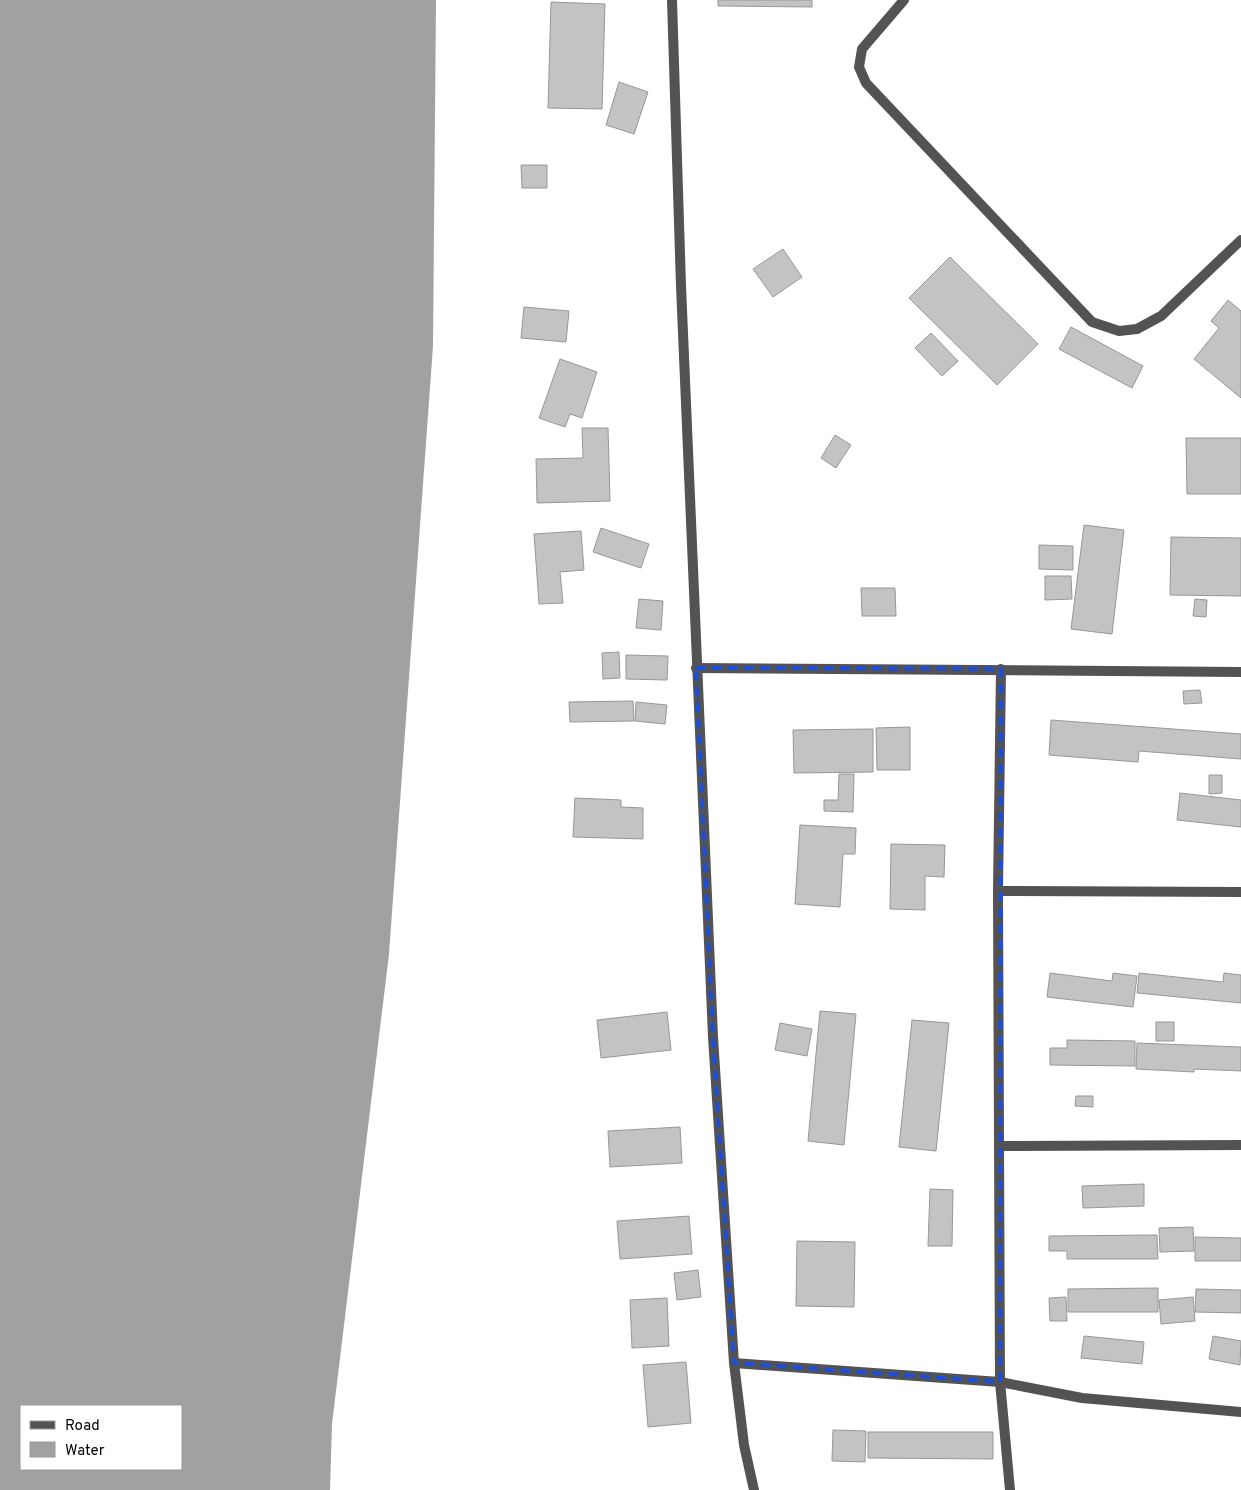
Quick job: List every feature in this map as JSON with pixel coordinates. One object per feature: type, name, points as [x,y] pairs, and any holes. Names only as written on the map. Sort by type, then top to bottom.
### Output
[{"type":"street","points":[[672,0],[680,276],[713,1037],[734,1363],[744,1446],[754,1490]]},
{"type":"street","points":[[904,0],[862,49],[859,67],[866,83],[1092,322],[1119,331],[1137,330],[1161,316],[1241,240]]},
{"type":"street","points":[[696,668],[1241,672]]},
{"type":"street","points":[[1001,669],[998,891],[1000,1382],[1010,1490]]},
{"type":"street","points":[[998,891],[1241,892]]},
{"type":"street","points":[[999,1146],[1241,1145]]},
{"type":"street","points":[[734,1363],[1000,1382],[1082,1398],[1241,1412]]},
{"type":"highlighted area","points":[[696,668],[1001,669],[1000,1382],[734,1363],[713,1037]]},
{"type":"water","points":[[0,0],[436,0],[433,346],[389,954],[332,1424],[330,1490],[0,1490]]},
{"type":"building","points":[[718,0],[812,0],[812,7],[718,6]]},
{"type":"building","points":[[551,2],[605,4],[602,109],[548,108]]},
{"type":"building","points":[[619,82],[648,92],[634,134],[606,125]]},
{"type":"building","points":[[521,165],[547,165],[547,188],[522,188]]},
{"type":"building","points":[[783,249],[802,277],[773,297],[753,269]]},
{"type":"building","points":[[950,257],[1038,344],[997,385],[909,298]]},
{"type":"building","points":[[1228,300],[1241,311],[1241,398],[1194,359],[1219,328],[1211,321]]},
{"type":"building","points":[[524,307],[569,311],[566,342],[521,338]]},
{"type":"building","points":[[1071,327],[1143,366],[1132,388],[1059,349]]},
{"type":"building","points":[[931,333],[958,361],[942,376],[915,348]]},
{"type":"building","points":[[560,359],[597,372],[582,418],[570,414],[565,427],[539,418]]},
{"type":"building","points":[[582,428],[608,428],[610,501],[537,503],[536,459],[583,458]]},
{"type":"building","points":[[835,435],[851,445],[836,468],[821,458]]},
{"type":"building","points":[[1186,438],[1241,438],[1241,494],[1187,494]]},
{"type":"building","points":[[1084,525],[1124,530],[1112,634],[1071,629]]},
{"type":"building","points":[[601,528],[649,544],[641,568],[593,552]]},
{"type":"building","points":[[581,531],[584,570],[560,572],[563,603],[539,604],[534,534]]},
{"type":"building","points":[[1171,537],[1241,538],[1241,596],[1170,595]]},
{"type":"building","points":[[1039,545],[1073,546],[1073,570],[1039,569]]},
{"type":"building","points":[[1045,576],[1071,576],[1072,599],[1045,600]]},
{"type":"building","points":[[861,588],[895,588],[896,616],[862,616]]},
{"type":"building","points":[[639,599],[663,601],[661,630],[636,628]]},
{"type":"building","points":[[1195,599],[1207,600],[1206,617],[1193,616]]},
{"type":"building","points":[[619,652],[620,678],[603,679],[602,653]]},
{"type":"building","points":[[626,655],[668,656],[667,680],[626,679]]},
{"type":"building","points":[[1200,690],[1202,703],[1184,704],[1183,691]]},
{"type":"building","points":[[633,701],[634,721],[570,722],[569,702]]},
{"type":"building","points":[[636,702],[667,705],[665,724],[635,721]]},
{"type":"building","points":[[1051,720],[1241,734],[1241,759],[1139,751],[1138,762],[1049,755]]},
{"type":"building","points":[[910,727],[910,770],[877,770],[876,728]]},
{"type":"building","points":[[873,729],[873,772],[794,773],[793,730]]},
{"type":"building","points":[[839,774],[854,774],[853,812],[824,811],[824,800],[838,800]]},
{"type":"building","points":[[1209,775],[1222,775],[1222,793],[1209,794]]},
{"type":"building","points":[[1180,793],[1241,800],[1241,827],[1177,820]]},
{"type":"building","points":[[575,798],[621,800],[621,807],[643,808],[643,839],[573,837]]},
{"type":"building","points":[[800,825],[856,828],[855,854],[843,854],[840,907],[795,904]]},
{"type":"building","points":[[891,844],[945,845],[944,877],[925,876],[925,910],[890,909]]},
{"type":"building","points":[[1050,973],[1112,981],[1113,973],[1137,976],[1133,1007],[1047,997]]},
{"type":"building","points":[[1139,973],[1223,982],[1224,973],[1241,975],[1241,1003],[1137,993]]},
{"type":"building","points":[[820,1011],[856,1014],[844,1145],[808,1141]]},
{"type":"building","points":[[667,1012],[671,1050],[601,1058],[597,1020]]},
{"type":"building","points":[[912,1020],[949,1023],[936,1151],[899,1147]]},
{"type":"building","points":[[1156,1022],[1174,1022],[1174,1041],[1156,1041]]},
{"type":"building","points":[[780,1023],[812,1029],[807,1056],[775,1050]]},
{"type":"building","points":[[1067,1040],[1135,1041],[1135,1066],[1050,1065],[1050,1048],[1067,1048]]},
{"type":"building","points":[[1137,1043],[1241,1047],[1241,1071],[1194,1069],[1194,1072],[1136,1069]]},
{"type":"building","points":[[1076,1096],[1093,1096],[1093,1107],[1075,1106]]},
{"type":"building","points":[[680,1127],[682,1163],[610,1167],[608,1131]]},
{"type":"building","points":[[1144,1184],[1144,1206],[1083,1208],[1082,1186]]},
{"type":"building","points":[[930,1189],[953,1190],[952,1246],[928,1246]]},
{"type":"building","points":[[689,1216],[692,1254],[620,1259],[617,1221]]},
{"type":"building","points":[[1193,1227],[1194,1251],[1160,1252],[1159,1228]]},
{"type":"building","points":[[1157,1235],[1158,1259],[1067,1259],[1067,1251],[1049,1251],[1049,1236]]},
{"type":"building","points":[[1195,1237],[1241,1238],[1241,1261],[1195,1261]]},
{"type":"building","points":[[797,1241],[855,1242],[854,1307],[796,1306]]},
{"type":"building","points":[[698,1270],[701,1297],[677,1300],[674,1273]]},
{"type":"building","points":[[1158,1288],[1158,1312],[1068,1312],[1068,1289]]},
{"type":"building","points":[[1196,1289],[1241,1290],[1241,1313],[1195,1312]]},
{"type":"building","points":[[1066,1297],[1067,1321],[1050,1321],[1049,1298]]},
{"type":"building","points":[[1193,1297],[1195,1321],[1161,1324],[1159,1300]]},
{"type":"building","points":[[667,1298],[669,1346],[632,1348],[630,1300]]},
{"type":"building","points":[[1084,1336],[1144,1342],[1142,1364],[1081,1358]]},
{"type":"building","points":[[1213,1336],[1241,1341],[1240,1365],[1209,1359]]},
{"type":"building","points":[[686,1362],[691,1423],[648,1427],[643,1365]]},
{"type":"building","points":[[833,1430],[866,1431],[865,1462],[832,1461]]},
{"type":"building","points":[[868,1432],[993,1432],[993,1459],[868,1458]]}]
